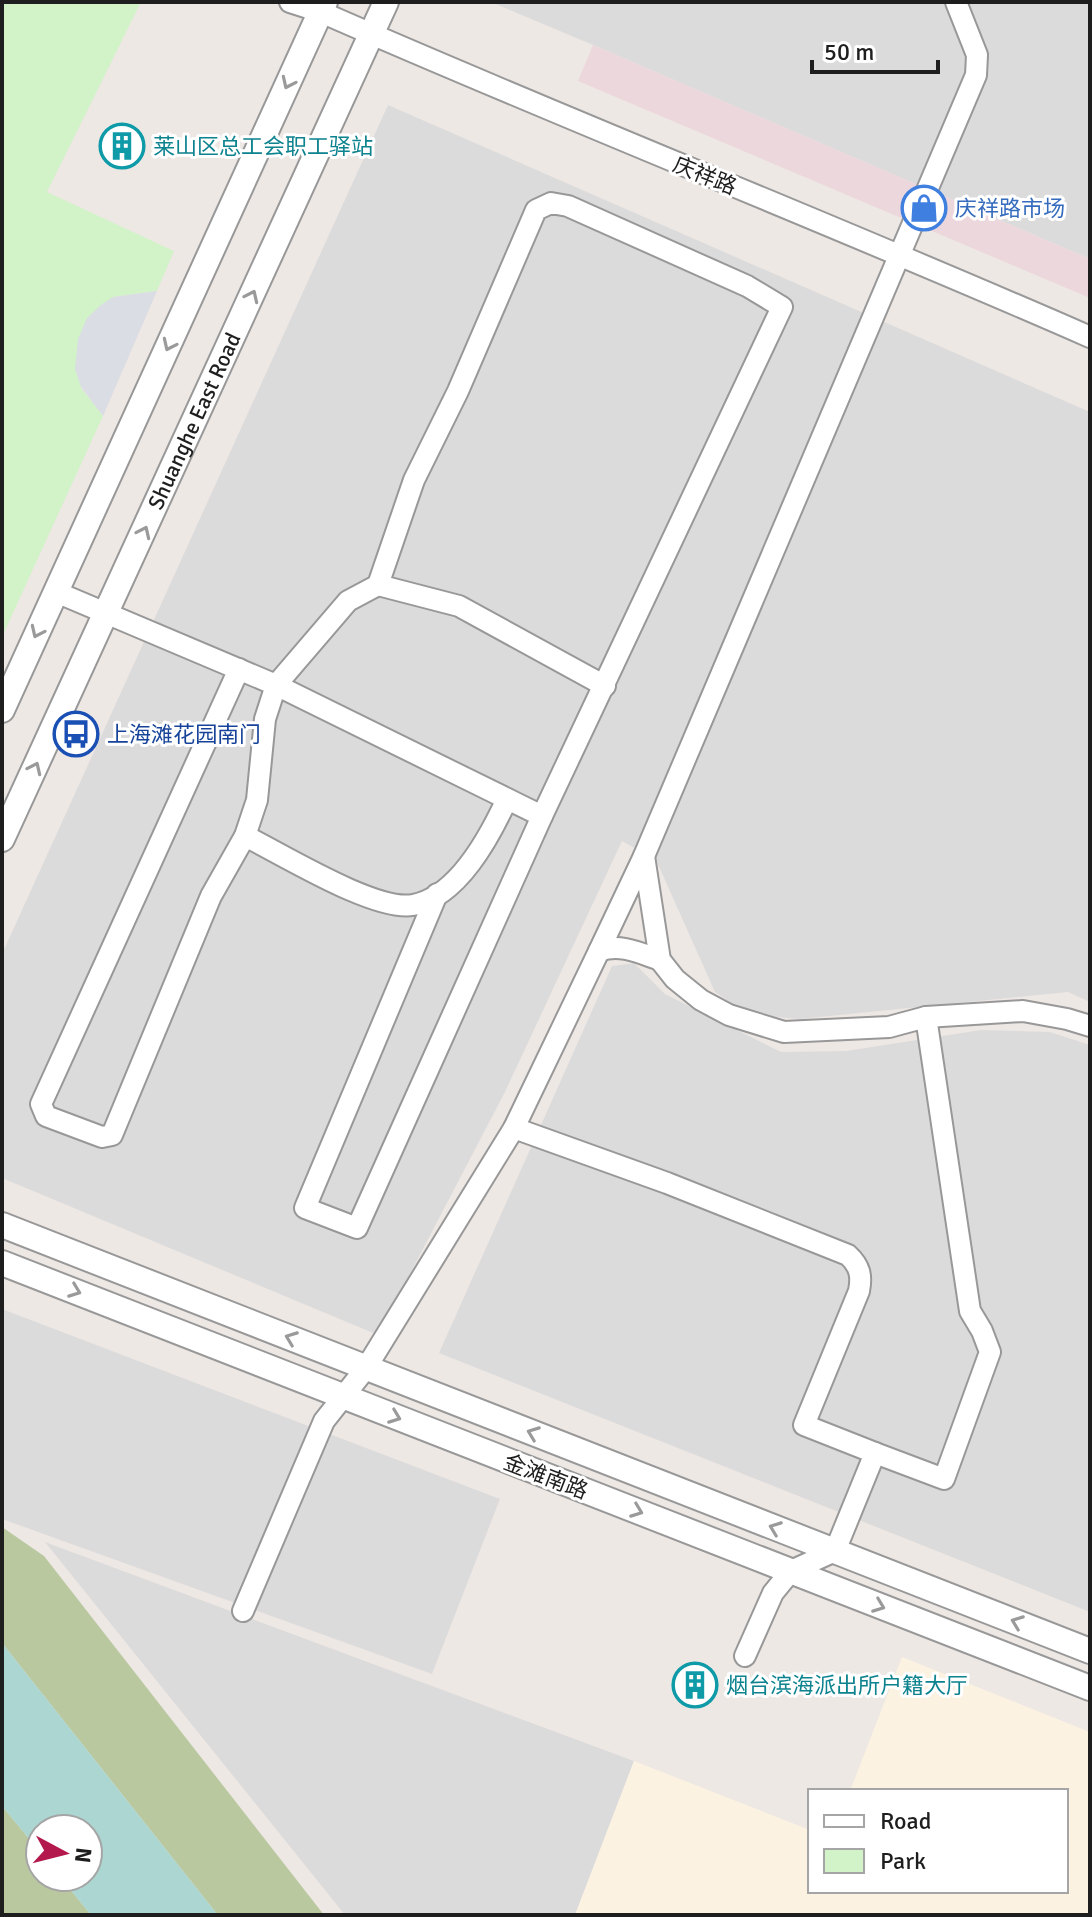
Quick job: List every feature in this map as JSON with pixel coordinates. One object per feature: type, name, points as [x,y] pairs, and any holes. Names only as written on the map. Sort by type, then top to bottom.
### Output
[{"type":"street","name":"庆祥路","points":[[290,2],[319,5],[371,34],[1090,337]]},
{"type":"street","name":"Shuanghe East Road","points":[[2,839],[386,2]]},
{"type":"street","points":[[243,1611],[324,1421],[366,1368],[514,1128],[644,856],[976,75],[977,55],[956,2]]},
{"type":"street","points":[[2,710],[319,5]]},
{"type":"street","points":[[378,585],[414,480],[458,391],[536,210],[551,203],[568,206],[747,286],[782,307],[542,816],[357,1228],[305,1208],[437,894]]},
{"type":"street","points":[[239,669],[41,1104],[46,1116],[102,1137],[112,1135],[211,896],[245,836],[257,800],[265,719],[276,685],[348,601],[378,585],[459,606],[605,686]]},
{"type":"street","points":[[56,592],[276,685],[542,816]]},
{"type":"street","points":[[245,836],[363,896],[389,904],[413,905],[437,894],[468,867],[490,836],[507,799]]},
{"type":"street","points":[[644,856],[660,960],[675,979],[701,1000],[729,1015],[784,1032],[889,1027],[926,1017],[1023,1011],[1090,1026]]},
{"type":"street","points":[[599,951],[609,947],[630,949],[660,960]]},
{"type":"street","points":[[514,1128],[667,1183],[848,1255],[856,1262],[860,1273],[859,1291],[804,1425],[944,1479],[990,1352],[970,1311],[926,1017]]},
{"type":"street","name":"金滩南路","points":[[2,1225],[1090,1651]]},
{"type":"street","name":"金滩南路","points":[[2,1263],[1090,1688]]},
{"type":"street","points":[[745,1656],[773,1593],[791,1571],[835,1551],[875,1453]]},
{"type":"shaded area","points":[[491,2],[1090,2],[1090,259],[593,45]]},
{"type":"shaded area","name":"庆祥路市场","points":[[593,45],[1090,259],[1090,298],[578,81]]},
{"type":"shaded area","points":[[388,105],[1090,412],[1090,1002],[1068,992],[800,1019],[749,1015],[715,992],[656,860],[622,841],[505,1092],[378,1335],[2,1178],[2,954]]},
{"type":"shaded area","points":[[157,291],[103,416],[81,387],[75,369],[78,339],[87,318],[113,297]]},
{"type":"shaded area","points":[[634,963],[665,994],[781,1052],[846,1051],[981,1030],[1050,1032],[1090,1045],[1090,1612],[439,1353],[612,966]]},
{"type":"shaded area","points":[[2,1309],[500,1499],[432,1674],[2,1519]]},
{"type":"shaded area","points":[[45,1542],[634,1761],[575,1915],[345,1915]]},
{"type":"shaded area","points":[[902,1657],[1090,1732],[1090,1915],[575,1915],[634,1761],[808,1829],[808,1893],[1068,1893],[1068,1789],[851,1789]]},
{"type":"green space","points":[[2,2],[141,2],[47,192],[174,251],[157,291],[113,297],[81,388],[103,416],[2,637]]},
{"type":"green space","points":[[2,1527],[44,1556],[324,1915],[217,1914],[2,1643]]},
{"type":"green space","points":[[2,1806],[24,1833],[24,1893],[73,1893],[91,1915],[2,1914]]},
{"type":"water","points":[[2,1643],[218,1915],[91,1915],[73,1893],[104,1893],[104,1813],[24,1813],[24,1833],[2,1806]]},
{"type":"place","name":"莱山区总工会职工驿站","points":[[122,146]]},
{"type":"place","name":"庆祥路市场","points":[[924,208]]},
{"type":"place","name":"上海滩花园南门","points":[[76,734]]},
{"type":"place","name":"烟台滨海派出所户籍大厅","points":[[695,1685]]}]
